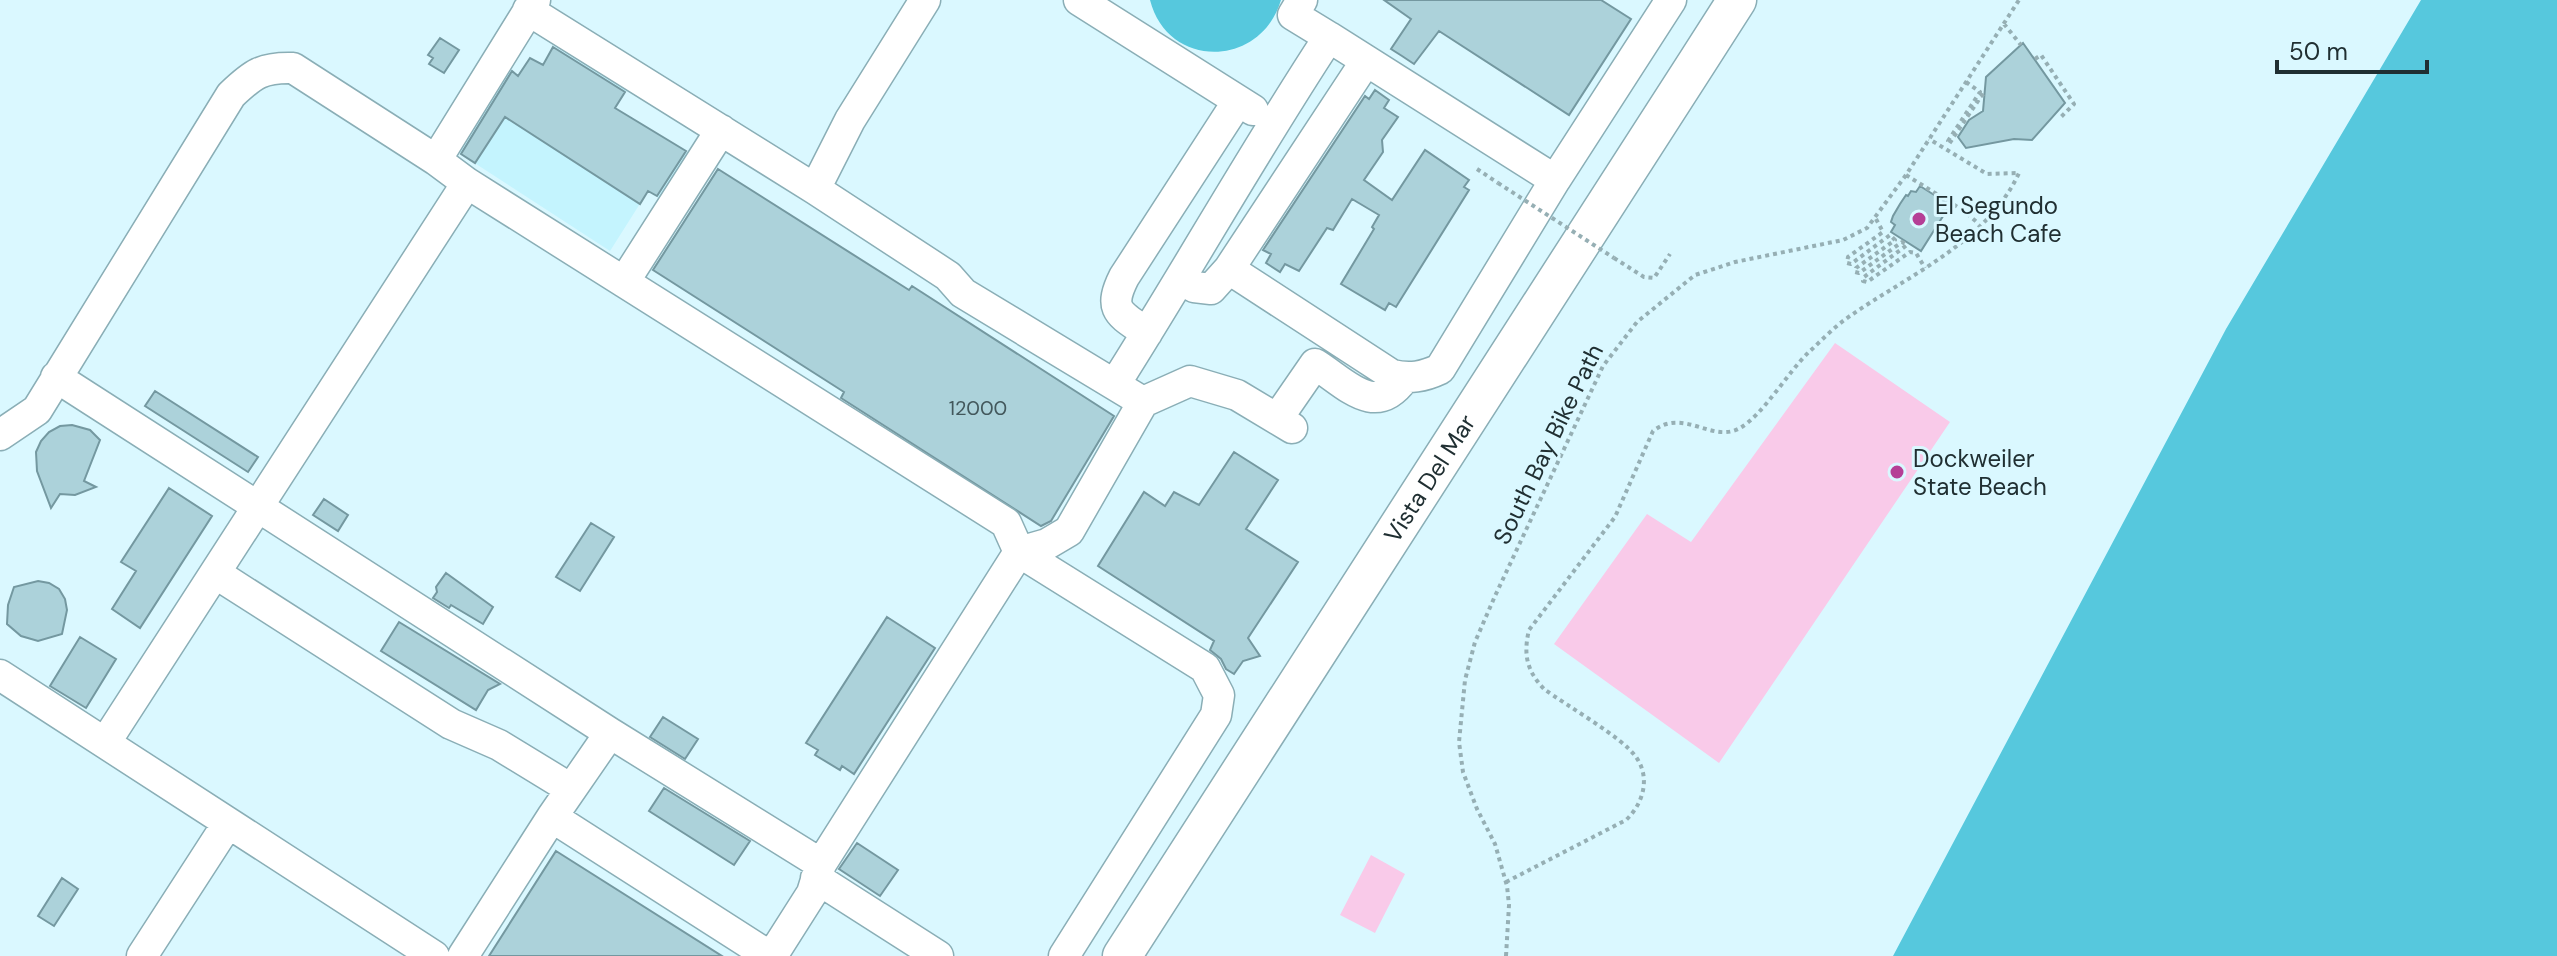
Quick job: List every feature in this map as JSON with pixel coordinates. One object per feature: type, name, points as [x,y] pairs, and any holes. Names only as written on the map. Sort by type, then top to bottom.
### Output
[{"type":"main road","name":"Vista Del Mar","points":[[1122,956],[1737,0]]},
{"type":"lane","points":[[815,189],[850,120],[925,0]]},
{"type":"lane","points":[[1079,0],[1273,123]]},
{"type":"lane","points":[[1302,0],[1293,15],[1555,180]]},
{"type":"lane","points":[[1229,269],[1392,375],[1425,377],[1440,369],[1662,3]]},
{"type":"lane","points":[[436,160],[531,5],[948,276],[963,293],[1143,402]]},
{"type":"lane","points":[[1115,384],[1273,123],[1329,37]]},
{"type":"lane","points":[[1181,279],[1194,287],[1211,289],[1229,269],[1366,61]]},
{"type":"lane","points":[[0,435],[37,410],[231,95],[251,76],[271,67],[293,68],[467,183],[1006,523],[1019,552],[1205,668],[1219,695],[1216,715],[1064,956]]},
{"type":"lane","points":[[1147,333],[1121,315],[1115,304],[1116,293],[1238,101]]},
{"type":"lane","points":[[624,282],[721,130]]},
{"type":"lane","points":[[105,743],[467,183]]},
{"type":"lane","points":[[552,817],[770,956],[812,893],[818,871],[1019,552],[1047,544],[1069,531],[1143,402],[1190,381],[1237,395],[1285,424],[1315,364],[1367,397],[1381,398],[1394,392],[1404,378]]},
{"type":"lane","points":[[56,377],[610,733],[818,871],[938,956]]},
{"type":"lane","points":[[215,573],[451,724],[499,745],[571,789]]},
{"type":"lane","points":[[1,679],[434,956]]},
{"type":"lane","points":[[463,956],[610,733]]},
{"type":"lane","points":[[142,956],[228,823]]},
{"type":"path","name":"South Bay Bike Path","points":[[1506,956],[1509,905],[1506,882],[1495,844],[1463,772],[1459,742],[1465,680],[1475,642],[1495,596],[1603,366],[1637,322],[1695,275],[1735,262],[1843,240],[1867,228],[1906,175],[2019,0]]},
{"type":"path","points":[[2004,24],[2021,45]]},
{"type":"path","points":[[2035,59],[2041,55],[2074,104],[2059,119]]},
{"type":"path","points":[[1966,82],[1980,92],[1949,144],[1982,95],[1984,98]]},
{"type":"path","points":[[1506,882],[1626,820],[1644,793],[1645,779],[1635,755],[1544,689],[1533,677],[1526,663],[1525,646],[1529,630],[1615,517],[1649,437],[1659,427],[1671,422],[1725,432],[1743,427],[1801,360],[1830,332],[1847,317],[1943,257],[2012,188],[2019,173],[1987,174],[1929,139]]},
{"type":"path","points":[[1477,169],[1644,277],[1654,278],[1670,254]]},
{"type":"path","points":[[1906,175],[1964,211],[1979,224]]},
{"type":"path","points":[[1876,219],[1883,232],[1848,257],[1847,263],[1851,264],[1890,235],[1895,240],[1856,268],[1855,272],[1859,273],[1902,242],[1907,245],[1864,277],[1863,281],[1867,282],[1910,252],[1916,253],[1925,268]]},
{"type":"shaded area","points":[[554,46],[626,90],[615,108],[690,154],[661,199],[648,191],[610,251],[453,149],[506,67],[519,75],[530,58],[543,64]]},
{"type":"shaded area","points":[[1835,343],[1950,422],[1719,763],[1554,644],[1647,514],[1691,542]]},
{"type":"shaded area","points":[[1371,855],[1405,874],[1375,933],[1340,915]]},
{"type":"water","points":[[1150,0],[1281,0],[1270,22],[1255,39],[1236,48],[1215,52],[1194,49],[1175,39],[1160,23]]},
{"type":"water","points":[[2421,0],[2557,0],[2557,956],[1893,956],[2226,329]]},
{"type":"building","points":[[1384,0],[1601,0],[1631,19],[1569,115],[1439,31],[1414,64],[1391,49],[1411,19]]},
{"type":"building","points":[[440,38],[459,50],[444,73],[429,64],[433,58],[428,55]]},
{"type":"building","points":[[2023,43],[2065,103],[2032,140],[2014,139],[1966,148],[1958,137],[1969,120],[1983,111],[1986,77]]},
{"type":"building","points":[[553,47],[625,92],[615,108],[686,151],[657,196],[648,191],[640,204],[505,117],[475,163],[461,154],[512,71],[518,76],[530,58],[543,65]]},
{"type":"building","points":[[1375,90],[1389,100],[1384,108],[1398,117],[1382,140],[1383,152],[1364,180],[1392,200],[1425,150],[1469,180],[1464,187],[1469,190],[1396,307],[1389,303],[1385,310],[1341,284],[1379,215],[1352,199],[1333,230],[1327,228],[1299,271],[1285,264],[1280,272],[1266,263],[1271,254],[1263,250],[1365,96],[1369,99]]},
{"type":"building","points":[[718,169],[909,290],[912,286],[1114,416],[1051,521],[1041,526],[841,398],[844,392],[653,270]]},
{"type":"building","points":[[1920,186],[1950,205],[1921,251],[1891,232],[1895,225],[1891,222],[1900,204],[1906,195],[1916,192]]},
{"type":"building","points":[[155,391],[258,457],[248,472],[145,406]]},
{"type":"building","points":[[72,425],[90,430],[100,440],[84,481],[96,487],[75,495],[60,494],[51,508],[37,471],[36,452],[49,432],[60,426]]},
{"type":"building","points":[[1234,452],[1278,480],[1246,529],[1298,562],[1248,638],[1260,656],[1243,661],[1234,674],[1210,650],[1214,641],[1098,566],[1144,492],[1165,506],[1174,492],[1199,505]]},
{"type":"building","points":[[169,488],[212,516],[140,628],[112,609],[136,571],[121,562]]},
{"type":"building","points":[[324,499],[348,515],[338,531],[313,515]]},
{"type":"building","points":[[591,523],[614,537],[580,591],[556,577]]},
{"type":"building","points":[[446,573],[493,607],[483,624],[433,598],[436,587]]},
{"type":"building","points":[[38,581],[59,589],[67,610],[62,634],[38,641],[21,636],[7,624],[8,605],[14,587]]},
{"type":"building","points":[[887,617],[935,648],[854,774],[842,766],[840,770],[815,755],[818,750],[806,743]]},
{"type":"building","points":[[399,622],[500,684],[488,690],[476,710],[381,651]]},
{"type":"building","points":[[80,637],[116,659],[86,708],[50,686]]},
{"type":"building","points":[[663,717],[698,739],[685,759],[650,737]]},
{"type":"building","points":[[664,788],[750,841],[734,865],[649,811]]},
{"type":"building","points":[[857,843],[898,870],[880,896],[839,869]]},
{"type":"building","points":[[556,851],[722,956],[489,956]]},
{"type":"building","points":[[62,878],[78,889],[54,926],[38,916]]},
{"type":"place","name":"El Segundo Beach Cafe","points":[[1919,219]]},
{"type":"place","name":"Dockweiler State Beach","points":[[1897,472]]}]
